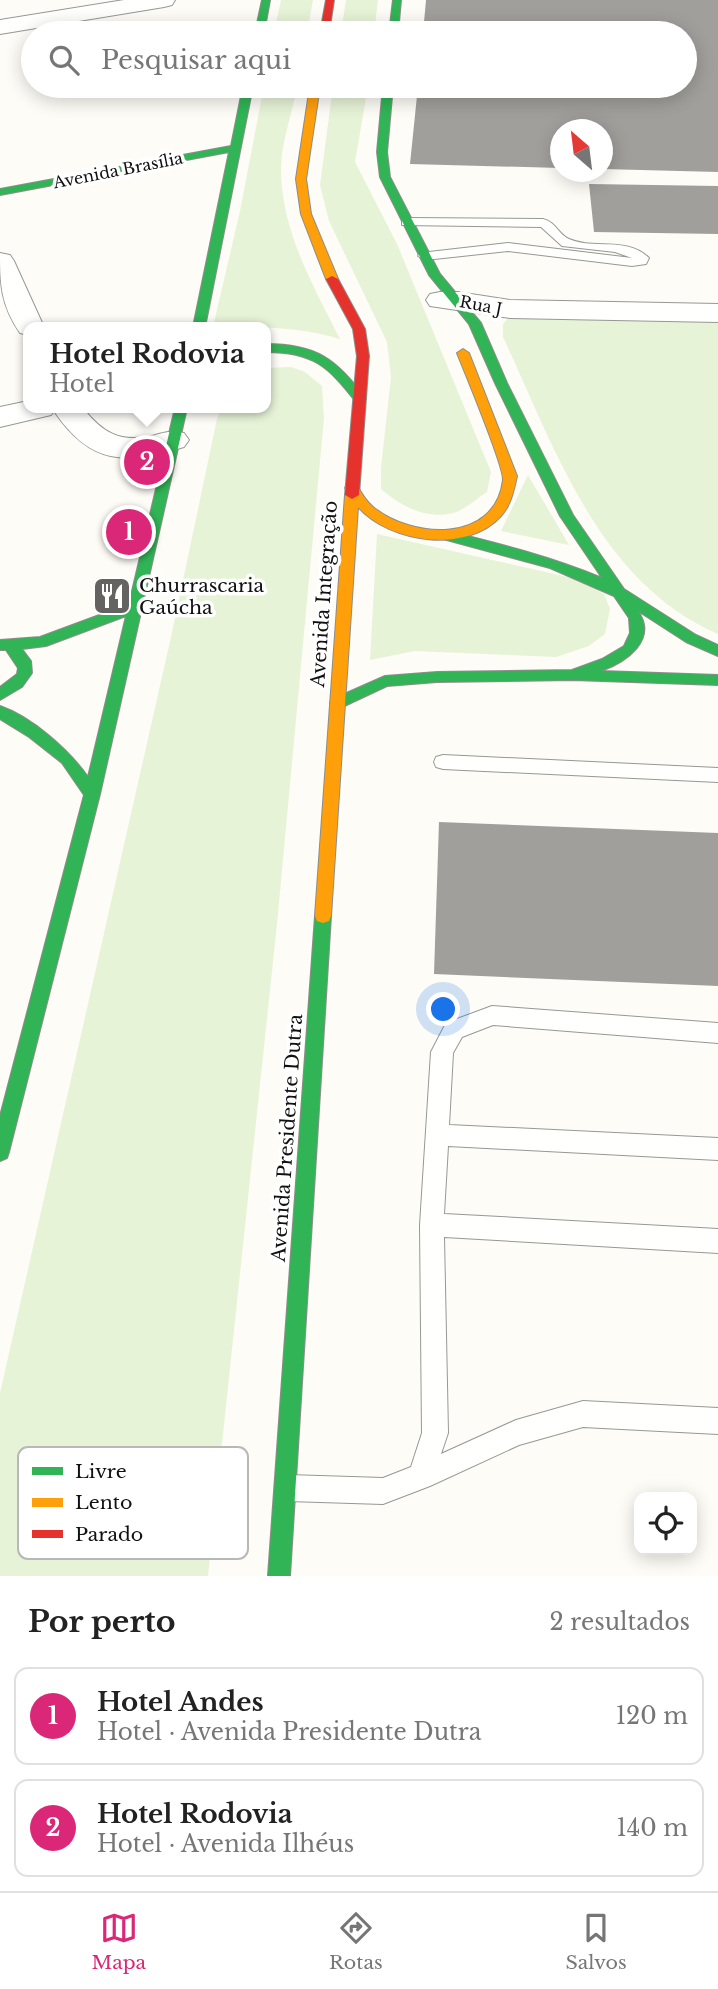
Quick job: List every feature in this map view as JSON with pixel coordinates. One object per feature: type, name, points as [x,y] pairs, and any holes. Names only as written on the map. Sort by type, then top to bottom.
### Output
[{"type":"main road","points":[[262,21],[266,0]]},
{"type":"main road","points":[[326,21],[330,0]]},
{"type":"main road","points":[[395,21],[397,0]]},
{"type":"main road","points":[[199,322],[246,98]]},
{"type":"main road","points":[[313,98],[301,179],[306,214],[327,269],[359,329],[363,356],[352,488],[363,506],[382,520],[420,533],[449,536],[518,553],[565,569],[618,591],[687,637],[718,651]]},
{"type":"main road","points":[[387,98],[381,163],[407,222],[453,312],[510,476],[509,492],[490,519],[480,528],[449,536]]},
{"type":"main road","name":"Avenida Brasília","points":[[0,192],[236,148]]},
{"type":"main road","points":[[453,312],[501,383],[567,516],[636,618],[637,632],[630,649],[607,663],[573,675]]},
{"type":"main road","points":[[271,347],[285,346],[319,353],[331,361],[360,399]]},
{"type":"main road","points":[[0,1152],[5,1103],[92,794],[180,413]]},
{"type":"main road","name":"Avenida Integração","points":[[338,703],[352,488]]},
{"type":"main road","points":[[6,645],[41,642],[133,608]]},
{"type":"main road","points":[[0,694],[20,682],[27,668],[25,659],[6,645]]},
{"type":"main road","points":[[338,703],[385,681],[437,677],[573,675],[718,680]]},
{"type":"main road","name":"Avenida Presidente Dutra","points":[[279,1576],[287,1488],[298,1260],[338,703]]},
{"type":"main road","points":[[0,712],[34,733],[67,759],[92,794]]},
{"type":"street","points":[[36,21],[164,0]]},
{"type":"street","points":[[0,27],[21,24]]},
{"type":"street","points":[[0,261],[28,322]]},
{"type":"street","name":"Rua J","points":[[453,312],[510,309],[718,313]]},
{"type":"street","points":[[0,417],[23,412]]},
{"type":"street","points":[[71,413],[86,433],[109,448],[137,448],[173,440]]},
{"type":"lane","points":[[407,222],[543,223],[550,226],[560,240],[569,244],[613,248],[636,253],[642,258],[641,261],[632,262],[508,247],[425,256]]},
{"type":"lane","points":[[443,762],[718,775]]},
{"type":"lane","points":[[421,1477],[435,1433],[432,1225],[442,1052],[454,1030],[492,1015],[718,1033]]},
{"type":"lane","points":[[438,1135],[718,1149]]},
{"type":"lane","points":[[432,1225],[718,1241]]},
{"type":"lane","points":[[287,1488],[383,1491],[421,1477],[516,1433],[583,1415],[718,1421]]},
{"type":"green space","points":[[281,0],[313,0],[309,21],[277,21]]},
{"type":"green space","points":[[346,0],[378,0],[375,21],[343,21]]},
{"type":"green space","points":[[262,98],[294,98],[281,166],[286,212],[300,256],[340,339],[293,329],[271,328],[271,322],[214,322],[240,211]]},
{"type":"green space","points":[[331,98],[366,98],[355,162],[397,244],[491,472],[487,492],[453,513],[433,515],[414,510],[381,489],[391,377],[387,342],[329,221],[320,185]]},
{"type":"green space","points":[[521,316],[718,322],[718,634],[676,611],[641,581],[611,546],[585,507],[541,422],[503,337],[503,324],[508,318]]},
{"type":"green space","points":[[291,367],[305,372],[322,386],[324,418],[277,924],[222,1447],[18,1447],[18,1559],[210,1559],[208,1576],[0,1576],[0,1393],[171,637],[217,419],[219,413],[271,413],[271,368]]},
{"type":"green space","points":[[528,475],[569,545],[501,531]]},
{"type":"green space","points":[[377,534],[581,580],[604,594],[610,609],[605,634],[589,646],[556,657],[415,651],[370,660]]},
{"type":"building","points":[[426,0],[718,0],[718,172],[613,169],[613,119],[550,119],[550,168],[410,164],[417,98],[697,98],[697,21],[424,21]]},
{"type":"building","points":[[589,184],[718,186],[718,234],[594,232]]},
{"type":"building","points":[[439,822],[718,833],[718,986],[434,974]]},
{"type":"traffic: fast","points":[[262,21],[266,0]]},
{"type":"traffic: fast","points":[[395,21],[397,0]]},
{"type":"traffic: fast","points":[[200,322],[246,98]]},
{"type":"traffic: fast","points":[[338,703],[385,681],[437,677],[573,675],[607,663],[630,649],[637,633],[636,618],[567,516],[501,383],[475,323],[435,275],[385,177],[382,152],[387,98]]},
{"type":"traffic: fast","points":[[0,192],[236,148]]},
{"type":"traffic: fast","points":[[271,348],[298,350],[321,358],[340,374],[360,399]]},
{"type":"traffic: fast","points":[[0,1152],[92,794],[180,413]]},
{"type":"traffic: fast","points":[[448,536],[534,558],[596,581],[629,598],[691,638],[718,651]]},
{"type":"traffic: fast","points":[[0,645],[41,642],[133,608]]},
{"type":"traffic: fast","points":[[0,694],[25,673],[24,661],[11,646]]},
{"type":"traffic: fast","points":[[573,675],[718,680]]},
{"type":"traffic: fast","points":[[0,712],[34,733],[67,759],[92,794]]},
{"type":"traffic: fast","points":[[279,1576],[323,916]]},
{"type":"traffic: slow","points":[[313,98],[301,179],[306,214],[332,279]]},
{"type":"traffic: slow","points":[[352,488],[366,508],[381,519],[415,532],[434,535],[470,531],[486,523],[498,512],[505,499],[510,476],[463,353]]},
{"type":"traffic: slow","points":[[323,916],[352,495]]},
{"type":"traffic: jam","points":[[326,21],[330,0]]},
{"type":"traffic: jam","points":[[332,279],[359,329],[363,356],[352,495]]},
{"type":"place","name":"Hotel Rodovia","points":[[147,462]]},
{"type":"place","name":"Hotel Andes","points":[[129,532]]},
{"type":"place","name":"Churrascaria Gaúcha","points":[[112,596]]}]
